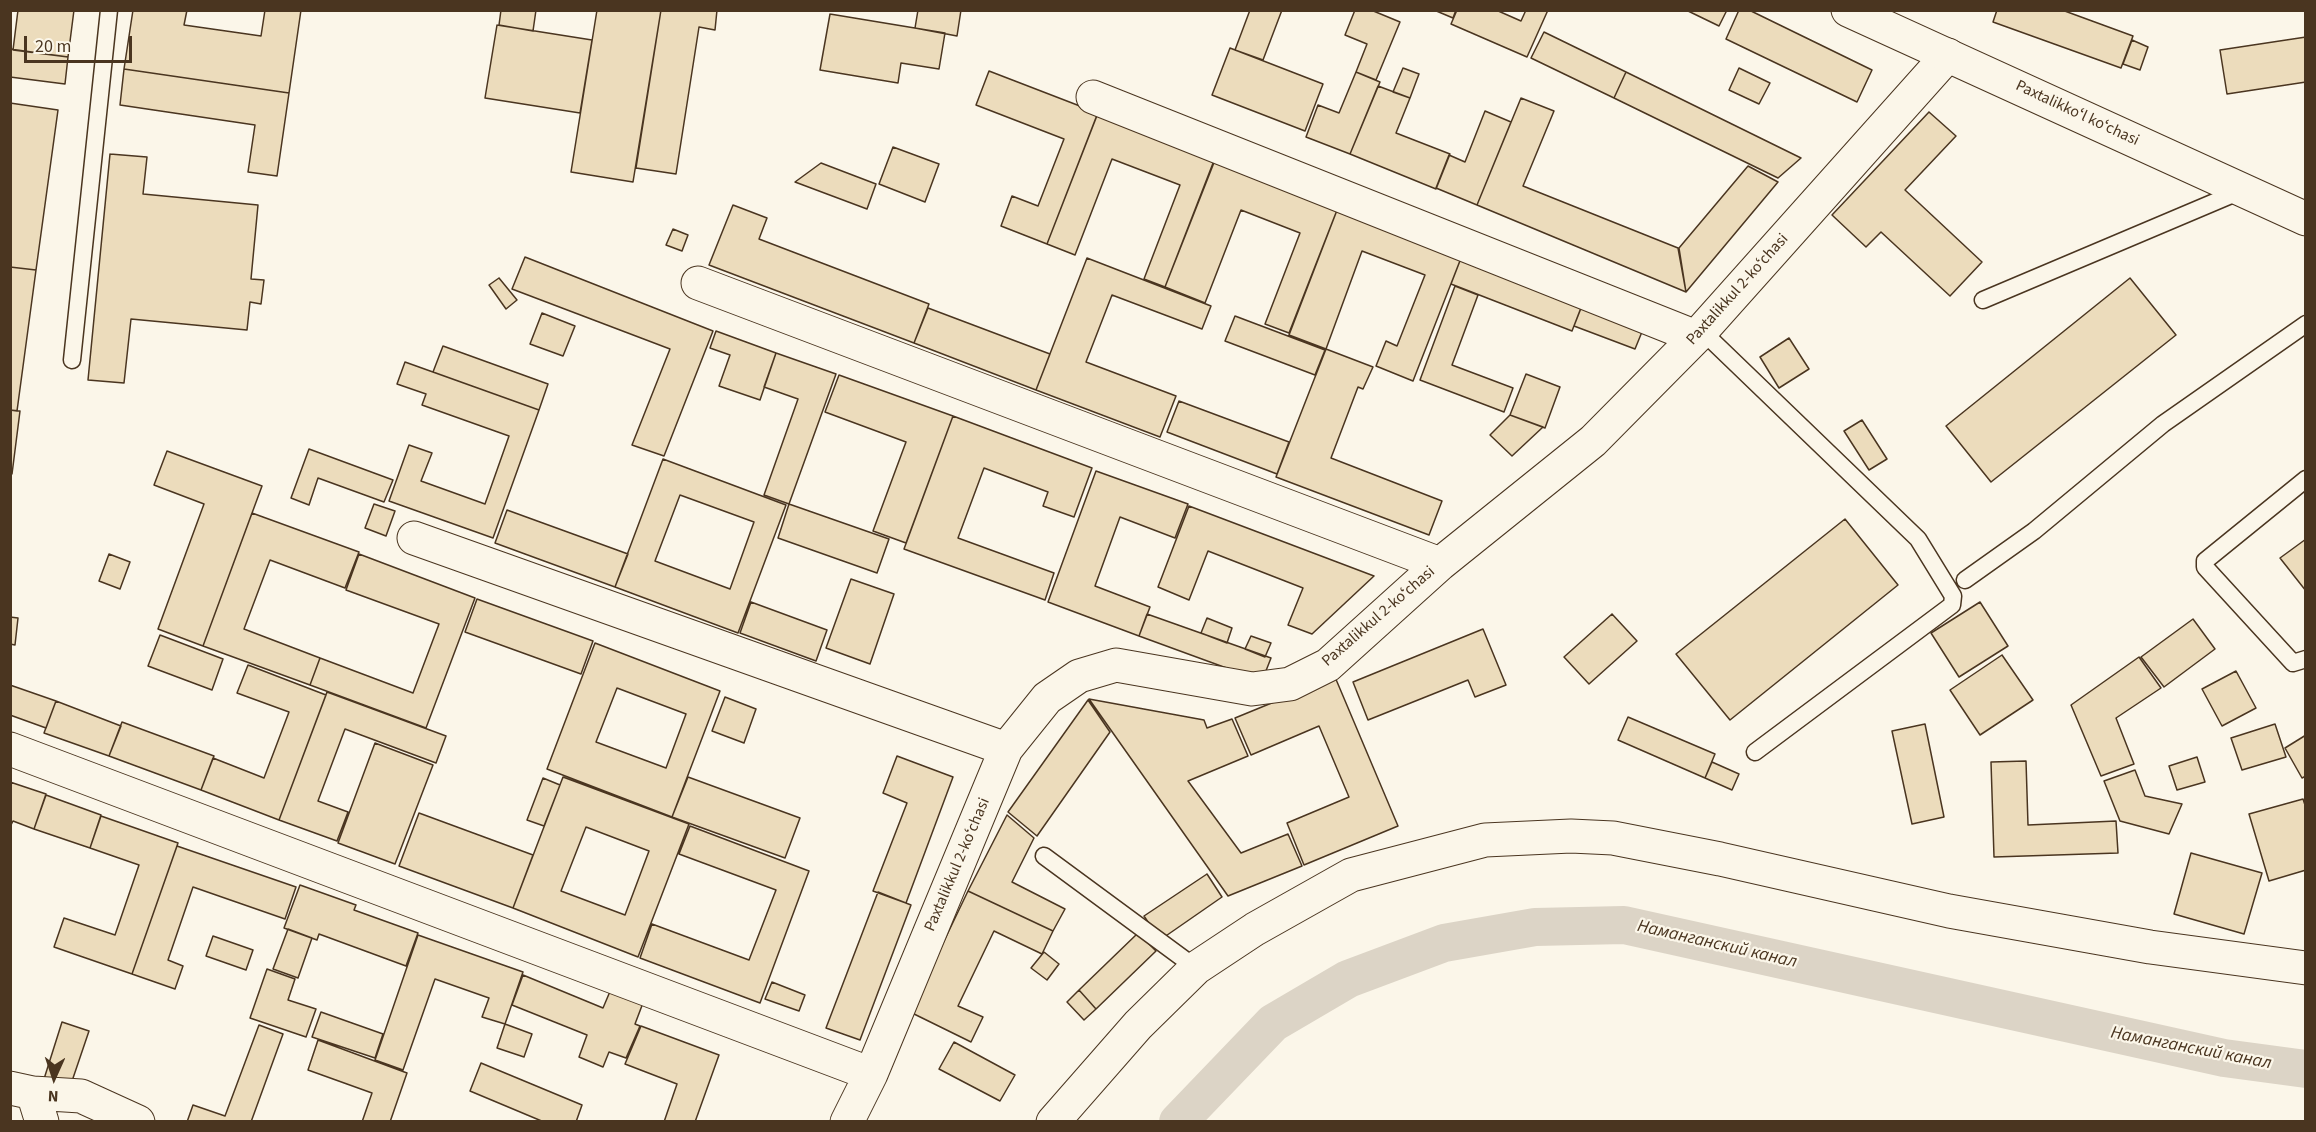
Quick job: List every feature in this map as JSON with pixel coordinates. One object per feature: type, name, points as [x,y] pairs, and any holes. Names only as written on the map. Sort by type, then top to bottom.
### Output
[{"type":"street","name":"Paxtalikkoʻl koʻchasi","points":[[1848,10],[2306,219]]},
{"type":"street","name":"Paxtalikkul 2-koʻchasi","points":[[847,1122],[871,1074],[1006,749],[1047,698],[1079,676],[1116,665],[1251,689],[1290,684],[1328,665],[1440,564],[1593,441],[1699,334],[1948,55]]},
{"type":"street","points":[[1093,97],[1699,334]]},
{"type":"street","points":[[699,283],[1440,564]]},
{"type":"street","points":[[414,538],[1006,749]]},
{"type":"street","points":[[10,749],[871,1074]]},
{"type":"street","points":[[1053,1122],[1138,1025],[1196,968],[1255,929],[1351,875],[1485,840],[1571,836],[1613,838],[1720,859],[1949,911],[2150,946],[2306,969]]},
{"type":"street","points":[[28,1101],[81,1096],[138,1122]]},
{"type":"lane","points":[[72,360],[109,10]]},
{"type":"lane","points":[[1983,300],[2244,190]]},
{"type":"lane","points":[[1965,580],[2034,531],[2163,424],[2306,324]]},
{"type":"lane","points":[[1699,334],[1918,539],[1953,597],[1952,605],[1755,752]]},
{"type":"lane","points":[[2306,479],[2205,561],[2205,567],[2294,663],[2306,659]]},
{"type":"lane","points":[[1044,856],[1196,968]]},
{"type":"building","points":[[18,10],[74,10],[68,57],[13,50]]},
{"type":"building","points":[[133,10],[187,10],[184,25],[261,36],[265,10],[301,10],[289,93],[124,69]]},
{"type":"building","points":[[501,10],[536,10],[533,31],[499,25]]},
{"type":"building","points":[[597,10],[661,10],[633,182],[571,172]]},
{"type":"building","points":[[661,10],[717,10],[715,30],[699,27],[676,174],[636,168]]},
{"type":"building","points":[[918,10],[961,10],[957,36],[915,28]]},
{"type":"building","points":[[1250,10],[1282,10],[1263,60],[1235,50]]},
{"type":"building","points":[[1355,10],[1371,10],[1400,22],[1376,80],[1356,72],[1367,44],[1345,35]]},
{"type":"building","points":[[1434,10],[1456,10],[1453,18]]},
{"type":"building","points":[[1457,10],[1496,10],[1521,21],[1526,10],[1548,10],[1527,57],[1451,24]]},
{"type":"building","points":[[1686,10],[1727,10],[1719,26]]},
{"type":"building","points":[[1739,10],[1749,10],[1872,70],[1857,102],[1726,39]]},
{"type":"building","points":[[1997,10],[2062,10],[2133,36],[2121,68],[1993,22]]},
{"type":"building","points":[[830,14],[945,33],[939,69],[901,63],[898,83],[820,70]]},
{"type":"building","points":[[497,25],[592,40],[580,113],[485,98]]},
{"type":"building","points":[[1544,32],[1626,72],[1614,98],[1531,58]]},
{"type":"building","points":[[2306,37],[2306,82],[2227,94],[2220,50]]},
{"type":"building","points":[[2132,40],[2148,47],[2140,70],[2123,64]]},
{"type":"building","points":[[1230,48],[1323,84],[1305,131],[1212,95]]},
{"type":"building","points":[[10,49],[68,57],[65,84],[10,77]]},
{"type":"building","points":[[1403,68],[1419,74],[1410,98],[1393,92]]},
{"type":"building","points":[[1739,68],[1770,83],[1759,104],[1729,90]]},
{"type":"building","points":[[124,69],[289,93],[277,176],[248,172],[255,125],[120,105]]},
{"type":"building","points":[[989,71],[1098,113],[1047,244],[1001,226],[1012,196],[1038,206],[1064,139],[976,105]]},
{"type":"building","points":[[1356,72],[1380,82],[1350,154],[1306,137],[1318,105],[1339,113]]},
{"type":"building","points":[[1626,72],[1801,158],[1778,178],[1614,98]]},
{"type":"building","points":[[1378,86],[1410,98],[1396,133],[1450,154],[1436,189],[1350,154]]},
{"type":"building","points":[[1521,98],[1554,111],[1523,186],[1678,248],[1686,292],[1477,205]]},
{"type":"building","points":[[10,103],[58,110],[36,270],[10,267]]},
{"type":"building","points":[[1485,111],[1511,122],[1477,205],[1436,188],[1449,155],[1465,162]]},
{"type":"building","points":[[1929,112],[1956,136],[1905,190],[1982,262],[1950,296],[1881,232],[1866,247],[1832,215]]},
{"type":"building","points":[[1097,115],[1215,160],[1165,287],[1144,279],[1180,185],[1112,159],[1075,255],[1047,244]]},
{"type":"building","points":[[893,147],[939,164],[925,202],[879,184]]},
{"type":"building","points":[[110,154],[147,157],[143,194],[258,205],[251,279],[264,280],[261,304],[250,302],[247,330],[131,319],[124,383],[88,380]]},
{"type":"building","points":[[1215,158],[1339,205],[1289,333],[1265,324],[1300,233],[1241,210],[1205,303],[1165,287]]},
{"type":"building","points":[[821,163],[876,184],[867,209],[795,182]]},
{"type":"building","points":[[1748,166],[1778,182],[1686,292],[1679,248]]},
{"type":"building","points":[[733,205],[767,218],[759,239],[929,304],[914,343],[709,265]]},
{"type":"building","points":[[1339,205],[1463,253],[1413,381],[1376,366],[1386,341],[1397,346],[1425,275],[1362,251],[1326,349],[1289,335]]},
{"type":"building","points":[[673,229],[688,235],[682,251],[666,245]]},
{"type":"building","points":[[1463,253],[1584,300],[1572,331],[1451,284]]},
{"type":"building","points":[[525,257],[713,331],[664,456],[632,445],[670,349],[512,289]]},
{"type":"building","points":[[1087,258],[1211,306],[1202,329],[1112,295],[1086,362],[1176,396],[1160,437],[1036,390]]},
{"type":"building","points":[[10,267],[36,270],[17,411],[10,410]]},
{"type":"building","points":[[499,278],[517,300],[506,309],[489,285]]},
{"type":"building","points":[[2130,278],[2176,335],[1991,482],[1946,426]]},
{"type":"building","points":[[1455,286],[1478,295],[1452,365],[1513,388],[1504,412],[1420,380]]},
{"type":"building","points":[[1585,298],[1646,322],[1635,349],[1574,326]]},
{"type":"building","points":[[928,308],[1050,354],[1036,390],[914,343]]},
{"type":"building","points":[[542,313],[575,326],[563,356],[530,344]]},
{"type":"building","points":[[1235,316],[1325,350],[1315,375],[1225,341]]},
{"type":"building","points":[[716,331],[776,353],[760,400],[719,386],[730,355],[710,348]]},
{"type":"building","points":[[1789,338],[1809,369],[1779,388],[1760,357]]},
{"type":"building","points":[[443,346],[548,384],[539,410],[433,372]]},
{"type":"building","points":[[1326,349],[1373,367],[1363,389],[1358,387],[1331,458],[1442,501],[1429,535],[1276,477]]},
{"type":"building","points":[[776,353],[836,374],[789,504],[764,495],[798,399],[764,387]]},
{"type":"building","points":[[405,362],[539,410],[493,538],[389,501],[409,445],[432,453],[421,481],[485,504],[509,436],[422,405],[426,394],[397,384]]},
{"type":"building","points":[[1526,374],[1560,387],[1545,428],[1510,415]]},
{"type":"building","points":[[839,375],[953,416],[906,543],[873,531],[906,442],[825,412]]},
{"type":"building","points":[[1179,401],[1289,442],[1277,474],[1167,432]]},
{"type":"building","points":[[10,410],[20,411],[12,474],[10,474]]},
{"type":"building","points":[[1510,415],[1543,427],[1512,456],[1490,435]]},
{"type":"building","points":[[953,416],[1092,468],[1074,517],[1043,506],[1048,492],[984,468],[958,538],[1054,573],[1045,600],[904,549]]},
{"type":"building","points":[[1862,420],[1887,459],[1869,470],[1844,431]]},
{"type":"building","points":[[309,449],[393,480],[384,502],[318,478],[309,505],[291,498]]},
{"type":"building","points":[[167,451],[262,486],[203,646],[158,629],[204,504],[154,485]]},
{"type":"building","points":[[663,459],[786,505],[738,633],[615,587]],"holes":[[[680,495],[754,522],[730,589],[655,561]]]},
{"type":"building","points":[[1096,471],[1188,504],[1175,538],[1120,517],[1095,586],[1150,607],[1139,636],[1048,602]]},
{"type":"building","points":[[374,504],[395,511],[386,536],[365,528]]},
{"type":"building","points":[[789,504],[889,539],[877,573],[778,538]]},
{"type":"building","points":[[1189,506],[1374,576],[1312,634],[1288,625],[1303,588],[1208,551],[1189,600],[1158,587]]},
{"type":"building","points":[[507,510],[628,554],[615,587],[495,543]]},
{"type":"building","points":[[252,513],[359,552],[345,588],[270,560],[244,629],[320,658],[310,685],[203,646]]},
{"type":"building","points":[[1845,519],[1898,585],[1730,720],[1676,654]]},
{"type":"building","points":[[2306,539],[2306,591],[2280,558]]},
{"type":"building","points":[[109,554],[130,562],[120,589],[99,581]]},
{"type":"building","points":[[359,554],[475,598],[426,728],[310,685],[320,658],[413,693],[439,624],[346,590]]},
{"type":"building","points":[[851,579],[894,594],[870,664],[826,648]]},
{"type":"building","points":[[477,599],[593,641],[581,674],[465,632]]},
{"type":"building","points":[[751,602],[827,630],[816,661],[740,633]]},
{"type":"building","points":[[1980,602],[2008,646],[1959,677],[1931,633]]},
{"type":"building","points":[[1147,614],[1271,658],[1262,681],[1139,636]]},
{"type":"building","points":[[1612,614],[1637,641],[1589,684],[1564,657]]},
{"type":"building","points":[[10,617],[18,618],[15,645],[10,644]]},
{"type":"building","points":[[1207,618],[1232,628],[1227,643],[1201,633]]},
{"type":"building","points":[[2193,619],[2215,649],[2164,687],[2141,657]]},
{"type":"building","points":[[1483,629],[1506,685],[1475,697],[1468,680],[1368,720],[1353,682]]},
{"type":"building","points":[[160,635],[223,659],[212,690],[148,666]]},
{"type":"building","points":[[1251,636],[1271,643],[1265,657],[1245,649]]},
{"type":"building","points":[[595,643],[720,691],[672,817],[547,769]],"holes":[[[617,688],[686,714],[666,768],[596,742]]]},
{"type":"building","points":[[2002,655],[2033,700],[1980,735],[1950,690]]},
{"type":"building","points":[[2139,657],[2161,688],[2116,718],[2134,764],[2101,776],[2071,705]]},
{"type":"building","points":[[248,665],[326,695],[279,820],[201,790],[213,758],[264,778],[289,712],[237,693]]},
{"type":"building","points":[[2236,671],[2256,708],[2222,726],[2202,689]]},
{"type":"building","points":[[1335,677],[1398,826],[1304,865],[1287,823],[1349,797],[1319,726],[1251,755],[1235,718]]},
{"type":"building","points":[[10,685],[56,701],[46,728],[10,715]]},
{"type":"building","points":[[327,692],[446,736],[436,763],[345,729],[318,801],[348,812],[337,841],[279,820]]},
{"type":"building","points":[[725,697],[756,709],[744,743],[712,731]]},
{"type":"building","points":[[1089,699],[1204,720],[1207,728],[1232,719],[1248,756],[1188,781],[1241,853],[1288,834],[1302,866],[1228,896]]},
{"type":"building","points":[[1088,700],[1110,732],[1037,836],[1008,812]]},
{"type":"building","points":[[56,701],[121,726],[109,756],[44,733]]},
{"type":"building","points":[[1628,717],[1715,754],[1705,778],[1618,740]]},
{"type":"building","points":[[122,722],[214,756],[201,790],[109,756]]},
{"type":"building","points":[[1925,724],[1944,817],[1912,824],[1892,731]]},
{"type":"building","points":[[2275,724],[2286,757],[2242,770],[2231,738]]},
{"type":"building","points":[[2306,735],[2306,776],[2302,778],[2285,748]]},
{"type":"building","points":[[375,743],[433,765],[395,864],[338,843]]},
{"type":"building","points":[[897,756],[953,777],[906,903],[873,891],[907,803],[883,793]]},
{"type":"building","points":[[2197,757],[2205,782],[2177,790],[2169,766]]},
{"type":"building","points":[[2026,761],[2028,825],[2116,821],[2118,853],[1994,857],[1991,762]]},
{"type":"building","points":[[1712,762],[1739,774],[1732,790],[1705,778]]},
{"type":"building","points":[[2135,770],[2145,796],[2182,804],[2169,834],[2120,821],[2104,781]]},
{"type":"building","points":[[563,777],[689,824],[638,957],[513,908]],"holes":[[[586,827],[649,851],[625,915],[561,891]]]},
{"type":"building","points":[[688,777],[800,818],[785,858],[672,817]]},
{"type":"building","points":[[543,778],[560,785],[544,826],[527,820]]},
{"type":"building","points":[[10,782],[46,794],[34,829],[13,821],[10,827]]},
{"type":"building","points":[[46,795],[101,815],[90,848],[34,829]]},
{"type":"building","points":[[2303,799],[2306,808],[2306,870],[2269,881],[2249,814]]},
{"type":"building","points":[[419,813],[533,855],[513,908],[399,866]]},
{"type":"building","points":[[1007,815],[1034,838],[1012,882],[1065,909],[1053,931],[968,891]]},
{"type":"building","points":[[101,816],[178,843],[132,974],[54,947],[64,918],[115,935],[139,865],[90,848]]},
{"type":"building","points":[[690,826],[809,871],[760,1003],[640,958],[652,924],[749,960],[776,890],[679,854]]},
{"type":"building","points":[[177,846],[296,887],[285,919],[193,887],[168,960],[183,966],[175,989],[132,974]]},
{"type":"building","points":[[2191,853],[2262,873],[2244,934],[2174,914]]},
{"type":"building","points":[[1207,874],[1222,897],[1160,940],[1144,916]]},
{"type":"building","points":[[300,885],[356,905],[354,910],[418,933],[406,966],[319,934],[317,940],[284,928]]},
{"type":"building","points":[[968,891],[1053,931],[1042,954],[994,931],[958,1006],[983,1017],[971,1042],[910,1012]]},
{"type":"building","points":[[878,892],[911,905],[860,1040],[826,1028]]},
{"type":"building","points":[[288,929],[312,938],[298,978],[273,969]]},
{"type":"building","points":[[1138,933],[1156,951],[1096,1009],[1079,990]]},
{"type":"building","points":[[418,935],[523,972],[505,1024],[482,1017],[489,998],[435,979],[403,1070],[375,1060]]},
{"type":"building","points":[[213,936],[253,950],[246,970],[206,956]]},
{"type":"building","points":[[1044,952],[1059,964],[1047,980],[1031,968]]},
{"type":"building","points":[[267,969],[295,979],[288,1000],[316,1009],[306,1037],[250,1018]]},
{"type":"building","points":[[523,975],[603,1008],[614,982],[646,995],[635,1024],[640,1026],[626,1058],[609,1052],[603,1067],[579,1057],[587,1035],[512,1005]]},
{"type":"building","points":[[772,982],[805,995],[799,1011],[765,999]]},
{"type":"building","points":[[1079,990],[1096,1009],[1084,1020],[1067,1002]]},
{"type":"building","points":[[321,1012],[383,1034],[375,1058],[312,1037]]},
{"type":"building","points":[[62,1022],[89,1031],[70,1087],[44,1079]]},
{"type":"building","points":[[505,1024],[532,1034],[524,1057],[497,1048]]},
{"type":"building","points":[[259,1025],[283,1034],[251,1122],[187,1122],[193,1105],[225,1116]]},
{"type":"building","points":[[641,1026],[719,1055],[695,1122],[664,1122],[677,1084],[625,1064]]},
{"type":"building","points":[[318,1040],[407,1073],[390,1122],[362,1122],[372,1093],[308,1070]]},
{"type":"building","points":[[954,1042],[1015,1075],[1000,1101],[939,1069]]},
{"type":"building","points":[[481,1063],[582,1105],[576,1122],[544,1122],[470,1091]]},
{"type":"waterway","name":"Наманганский канал","points":[[1178,1122],[1273,1023],[1348,979],[1444,943],[1535,927],[1624,925],[2224,1058],[2306,1069]]}]
